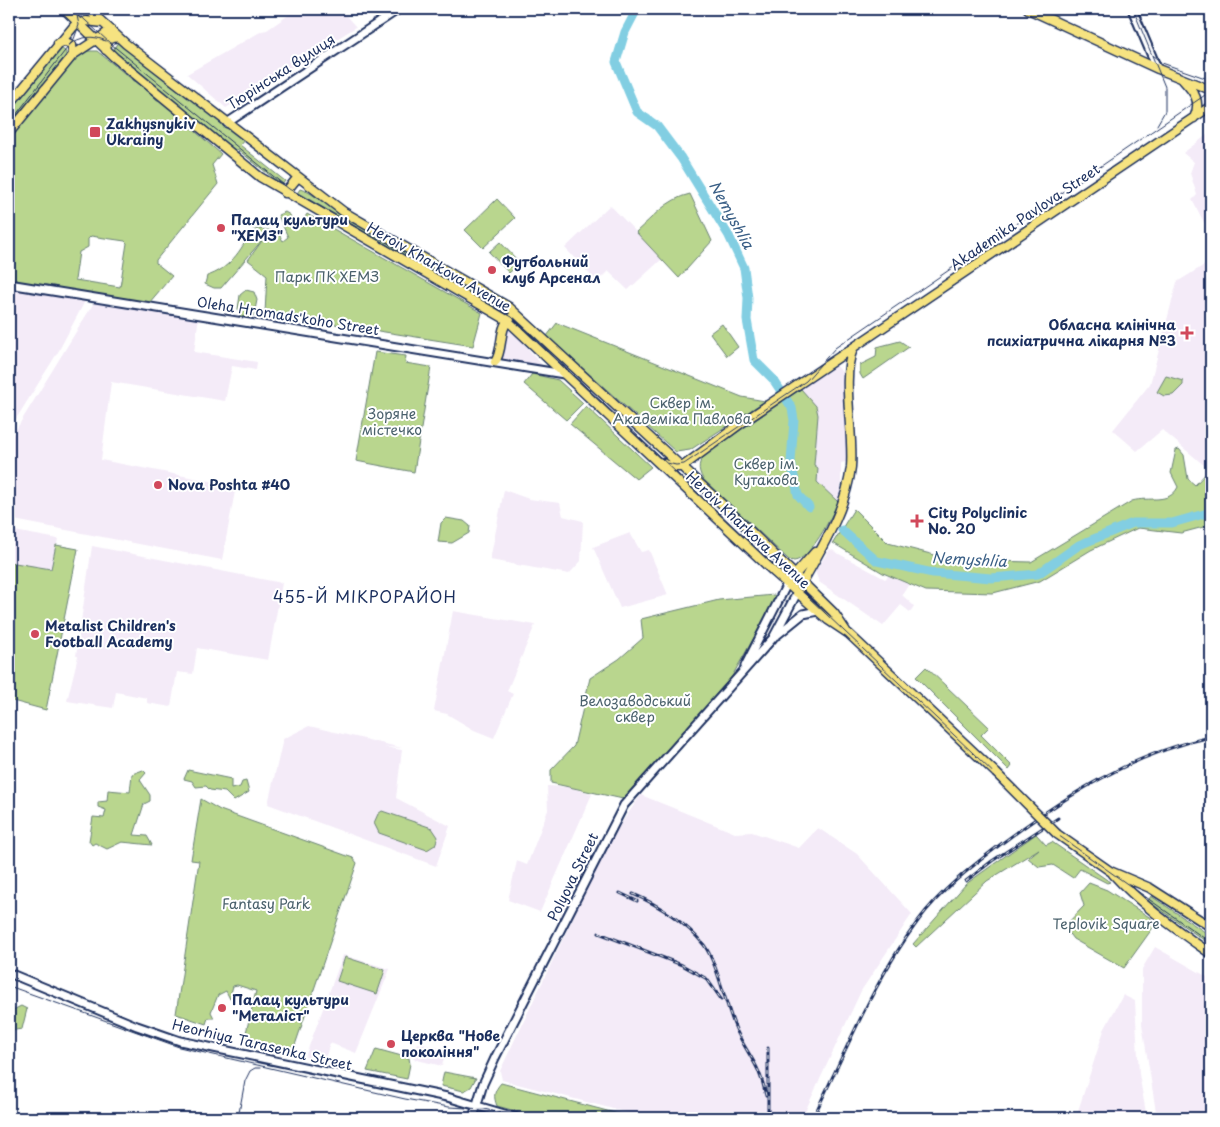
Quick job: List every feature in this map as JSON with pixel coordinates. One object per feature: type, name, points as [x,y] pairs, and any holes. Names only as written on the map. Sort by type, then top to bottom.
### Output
[{"type":"main road","points":[[9,105],[65,34],[71,21],[65,10],[77,9]]},
{"type":"main road","points":[[83,48],[88,21],[87,9]]},
{"type":"main road","name":"Heroiv Kharkova Avenue","points":[[87,9],[118,37],[227,123],[356,220],[499,301],[522,319],[799,578],[834,613],[849,634]]},
{"type":"main road","name":"Тюрінська вулиця","points":[[227,123],[399,9]]},
{"type":"main road","points":[[1028,9],[1157,68],[1211,90]]},
{"type":"main road","points":[[1132,9],[1157,68]]},
{"type":"main road","name":"Heroiv Kharkova Avenue","points":[[65,10],[106,50],[238,161],[286,193],[507,320],[653,460],[787,584],[818,611],[849,634],[996,773],[1057,834],[1110,871]]},
{"type":"main road","points":[[65,34],[79,23],[88,21],[104,24]]},
{"type":"main road","points":[[83,48],[95,46],[106,50],[111,30]]},
{"type":"main road","points":[[9,134],[73,55],[111,30]]},
{"type":"main road","points":[[107,40],[118,37]]},
{"type":"main road","points":[[58,43],[71,44],[73,55]]},
{"type":"main road","points":[[1181,78],[1198,100],[1194,118]]},
{"type":"main road","name":"Akademika Pavlova Street","points":[[682,467],[774,401],[1211,106]]},
{"type":"main road","points":[[286,193],[298,177]]},
{"type":"main road","name":"Oleha Hromadsʹkoho Street","points":[[9,284],[564,374]]},
{"type":"main road","points":[[495,362],[499,356],[499,343],[507,320],[512,317],[522,319]]},
{"type":"main road","points":[[787,584],[799,578],[823,543],[837,518],[850,476],[852,438],[848,377],[853,349]]},
{"type":"main road","points":[[564,374],[590,381]]},
{"type":"main road","points":[[653,460],[670,466],[682,467]]},
{"type":"main road","points":[[797,593],[802,567],[823,543]]},
{"type":"main road","name":"Polyova Street","points":[[740,675],[787,584]]},
{"type":"main road","name":"Polyova Street","points":[[773,638],[797,593]]},
{"type":"main road","name":"Polyova Street","points":[[473,1118],[495,1058],[624,805],[773,638],[803,614],[818,611]]},
{"type":"main road","points":[[1110,871],[1150,888],[1211,927]]},
{"type":"main road","points":[[1110,871],[1128,891],[1162,920],[1211,954]]},
{"type":"main road","name":"Heorhiya Tarasenka Street","points":[[9,973],[173,1039],[445,1096],[518,1118]]},
{"type":"shaded area","points":[[291,9],[340,9],[356,27],[226,108],[187,74],[262,31],[267,30],[293,12]]},
{"type":"shaded area","points":[[1211,132],[1211,235],[1192,200],[1197,195],[1190,173],[1194,162],[1183,153]]},
{"type":"shaded area","points":[[610,205],[662,259],[628,290],[608,271],[597,282],[565,248]]},
{"type":"shaded area","name":"Обласна клінічна психіатрична лікарня №3","points":[[1211,261],[1211,471],[1162,430],[1137,451],[1113,430],[1150,384],[1177,282]]},
{"type":"shaded area","points":[[9,287],[85,301],[58,352],[9,430]]},
{"type":"shaded area","points":[[95,301],[199,316],[194,352],[257,362],[256,370],[232,366],[225,401],[111,382],[101,460],[236,486],[222,560],[9,519],[9,441]]},
{"type":"shaded area","points":[[507,328],[519,338],[542,365],[502,359],[502,349]]},
{"type":"shaded area","points":[[833,366],[838,367],[843,374],[846,429],[846,462],[841,463],[841,491],[838,502],[817,482],[818,468],[814,465],[818,414],[801,389]]},
{"type":"shaded area","points":[[504,490],[529,499],[560,503],[563,516],[583,521],[581,561],[569,574],[490,560]]},
{"type":"shaded area","points":[[9,530],[58,539],[51,569],[9,562]]},
{"type":"shaded area","points":[[630,533],[641,552],[649,550],[668,595],[620,608],[593,547]]},
{"type":"shaded area","points":[[92,546],[282,583],[268,660],[197,648],[193,674],[177,672],[171,707],[147,703],[147,698],[116,692],[113,708],[67,701],[78,656],[76,656]]},
{"type":"shaded area","points":[[830,549],[885,579],[890,575],[909,584],[902,595],[914,606],[910,612],[901,605],[883,626],[819,582],[815,571]]},
{"type":"shaded area","points":[[453,611],[535,625],[507,691],[513,694],[494,738],[474,730],[447,714],[434,711]]},
{"type":"shaded area","points":[[309,726],[402,748],[384,747],[402,750],[396,798],[450,826],[436,866],[268,804],[283,739]]},
{"type":"shaded area","points":[[547,786],[569,787],[592,794],[540,912],[508,900],[517,861],[527,865],[548,810]]},
{"type":"shaded area","points":[[641,795],[735,833],[752,832],[799,848],[818,828],[857,854],[912,914],[861,991],[802,1118],[648,1118],[502,1080],[500,1071],[611,838]]},
{"type":"shaded area","points":[[1155,947],[1211,979],[1211,1118],[1157,1118],[1142,1024],[1142,969]]},
{"type":"shaded area","points":[[343,955],[390,969],[356,1053],[330,1043],[324,1062],[305,1057]]},
{"type":"shaded area","points":[[1123,995],[1135,1001],[1139,1074],[1147,1118],[1086,1118],[1077,1114],[1104,1030]]},
{"type":"shaded area","points":[[418,1043],[446,1050],[442,1066],[413,1059]]},
{"type":"green space","points":[[118,42],[244,140],[240,145],[285,181],[282,185],[237,149],[234,153],[186,114],[180,118],[221,154],[212,165],[218,184],[156,260],[156,263],[172,276],[149,303],[9,280],[9,135],[37,105],[74,60],[85,51],[97,51],[134,81],[138,81],[157,100],[169,100],[113,50]],"holes":[[[91,236],[125,241],[127,243],[120,287],[75,280],[79,252],[88,247],[88,239]]]},
{"type":"green space","points":[[61,48],[66,52],[66,55],[9,128],[9,110]]},
{"type":"green space","points":[[300,189],[308,192],[375,234],[496,302],[493,307],[296,195]]},
{"type":"green space","points":[[690,194],[712,241],[679,278],[636,232],[667,204]]},
{"type":"green space","points":[[497,199],[515,218],[483,248],[465,230]]},
{"type":"green space","name":"Парк ПК ХЕМЗ","points":[[285,212],[290,215],[292,220],[301,224],[307,214],[482,313],[473,346],[265,313],[267,275],[248,260],[264,238],[221,288],[214,288],[205,284],[207,276],[228,264],[243,246],[250,232],[258,229],[277,231],[283,241],[288,237],[278,215]]},
{"type":"green space","points":[[500,242],[520,263],[509,273],[489,252]]},
{"type":"green space","points":[[246,290],[254,292],[257,300],[254,315],[246,319],[241,317],[238,309],[240,295]]},
{"type":"green space","name":"Сквер ім. Академіка Павлова","points":[[557,323],[742,397],[765,401],[690,450],[676,452],[547,336]]},
{"type":"green space","points":[[722,324],[738,347],[727,356],[710,333]]},
{"type":"green space","points":[[900,341],[909,347],[863,379],[860,374],[860,365],[876,357],[877,347]]},
{"type":"green space","name":"Зоряне містечко","points":[[375,352],[406,356],[405,363],[431,367],[414,472],[356,461]]},
{"type":"green space","points":[[532,374],[558,380],[583,403],[566,420],[524,384]]},
{"type":"green space","points":[[1166,376],[1183,381],[1183,385],[1173,395],[1164,396],[1157,392]]},
{"type":"green space","name":"Сквер ім. Кутакова","points":[[801,389],[816,406],[818,415],[814,465],[818,468],[817,482],[838,502],[826,527],[813,546],[800,559],[794,561],[789,560],[703,479],[699,465],[707,453]]},
{"type":"green space","points":[[586,406],[651,467],[636,479],[570,424]]},
{"type":"green space","points":[[1179,449],[1184,455],[1188,479],[1195,485],[1211,468],[1211,525],[1181,533],[1138,528],[1091,550],[1040,581],[993,593],[926,591],[883,573],[833,543],[854,509],[888,543],[954,560],[1031,562],[1132,501],[1164,498],[1174,493],[1178,487],[1171,473],[1176,450]]},
{"type":"green space","points":[[446,518],[464,521],[470,526],[469,533],[452,543],[438,542],[441,523]]},
{"type":"green space","name":"Metalist Children's Football Academy","points":[[56,545],[78,549],[46,710],[9,700],[9,562],[51,569]]},
{"type":"green space","name":"Велозаводський сквер","points":[[774,595],[777,597],[731,678],[623,799],[551,783],[551,770],[574,746],[590,678],[619,659],[643,638],[641,619],[719,600]]},
{"type":"green space","points":[[926,667],[989,727],[981,735],[1012,766],[1009,770],[916,677]]},
{"type":"green space","points":[[143,770],[146,773],[140,780],[150,795],[150,801],[144,804],[134,835],[147,836],[152,845],[122,842],[107,849],[95,843],[92,845],[89,841],[93,817],[104,818],[106,810],[98,807],[98,802],[107,801],[108,790],[130,792],[132,774]]},
{"type":"green space","points":[[188,770],[231,779],[231,789],[240,787],[242,782],[246,781],[249,792],[234,801],[225,792],[210,790],[206,786],[196,787],[192,781],[184,779]]},
{"type":"green space","name":"Fantasy Park","points":[[201,799],[220,810],[353,858],[357,863],[292,1054],[244,1041],[256,991],[237,985],[233,986],[231,993],[234,994],[230,999],[226,991],[218,995],[211,1012],[214,1018],[208,1018],[206,1024],[176,1014],[199,861],[191,860]]},
{"type":"green space","points":[[382,811],[432,828],[438,837],[435,845],[427,850],[379,833],[374,823],[378,814]]},
{"type":"green space","points":[[1036,834],[1046,845],[1052,842],[1110,882],[1107,883],[1080,869],[1073,878],[1053,865],[1039,867],[1028,858],[1039,849],[987,881],[916,947],[913,944],[966,884]]},
{"type":"green space","name":"Teplovik Square","points":[[1089,883],[1107,890],[1157,922],[1124,968],[1073,939],[1064,927],[1084,906],[1080,893]]},
{"type":"green space","points":[[1151,896],[1211,936],[1211,945],[1148,901]]},
{"type":"green space","points":[[345,957],[385,970],[377,994],[337,981]]},
{"type":"green space","points":[[21,1006],[27,1009],[22,1029],[9,1031],[9,1012]]},
{"type":"green space","points":[[376,1049],[409,1058],[410,1064],[407,1079],[367,1071]]},
{"type":"green space","points":[[444,1072],[476,1078],[471,1087],[464,1091],[441,1086]]},
{"type":"green space","points":[[501,1083],[634,1118],[542,1118],[497,1106],[495,1094]]},
{"type":"waterway","name":"Nemyshlia","points":[[637,9],[625,32],[616,62],[637,112],[657,126],[681,158],[729,236],[744,268],[748,298],[747,320],[754,360],[773,379],[792,408],[794,420],[791,462],[798,495],[809,507]]},
{"type":"waterway","name":"Nemyshlia","points":[[842,530],[877,561],[933,573],[991,578],[1038,574],[1079,545],[1133,523],[1172,523],[1211,512]]},
{"type":"tram line","points":[[73,9],[111,44],[289,189],[512,317],[973,753],[1055,833],[1211,943]]},
{"type":"tram line","points":[[1133,9],[1165,87],[1165,111],[1157,125]]},
{"type":"tram line","points":[[9,124],[74,39],[79,25],[76,11]]},
{"type":"tram line","points":[[69,45],[87,37],[106,41]]},
{"type":"tram line","points":[[1152,55],[1162,63],[1211,80]]},
{"type":"tram line","points":[[667,463],[684,464],[806,381],[835,348],[1211,91]]},
{"type":"tram line","points":[[9,986],[179,1047],[405,1099],[449,1107],[484,1109],[522,1118]]},
{"type":"tram line","points":[[238,1118],[245,1081],[250,1071],[260,1068]]},
{"type":"railway","points":[[813,1118],[874,992],[918,921],[946,890],[1001,844],[1049,810],[1100,779],[1154,754],[1182,744],[1211,737]]},
{"type":"railway","points":[[966,881],[992,861],[1058,818]]},
{"type":"railway","points":[[620,893],[637,901]]},
{"type":"railway","points":[[633,894],[671,915],[689,929],[704,945],[713,962],[735,1027],[760,1075],[766,1096]]},
{"type":"railway","points":[[599,933],[682,965],[707,979],[721,999]]},
{"type":"railway","points":[[768,1048],[768,1118]]},
{"type":"place","name":"Zakhysnykiv Ukrainy","points":[[95,132]]},
{"type":"place","name":"Палац культури \"ХЕМЗ\"","points":[[221,228]]},
{"type":"place","name":"Футбольний клуб Арсенал","points":[[492,270]]},
{"type":"place","name":"Обласна клінічна психіатрична лікарня №3","points":[[1187,333]]},
{"type":"place","name":"Nova Poshta #40","points":[[158,485]]},
{"type":"place","name":"City Polyclinic No. 20","points":[[917,521]]},
{"type":"place","name":"Metalist Children's Football Academy","points":[[35,634]]},
{"type":"place","name":"Палац культури \"Металіст\"","points":[[222,1008]]},
{"type":"place","name":"Церква \"Нове покоління\"","points":[[391,1044]]},
{"type":"district","name":"455-Й МІКРОРАЙОН","points":[[365,597]]}]
